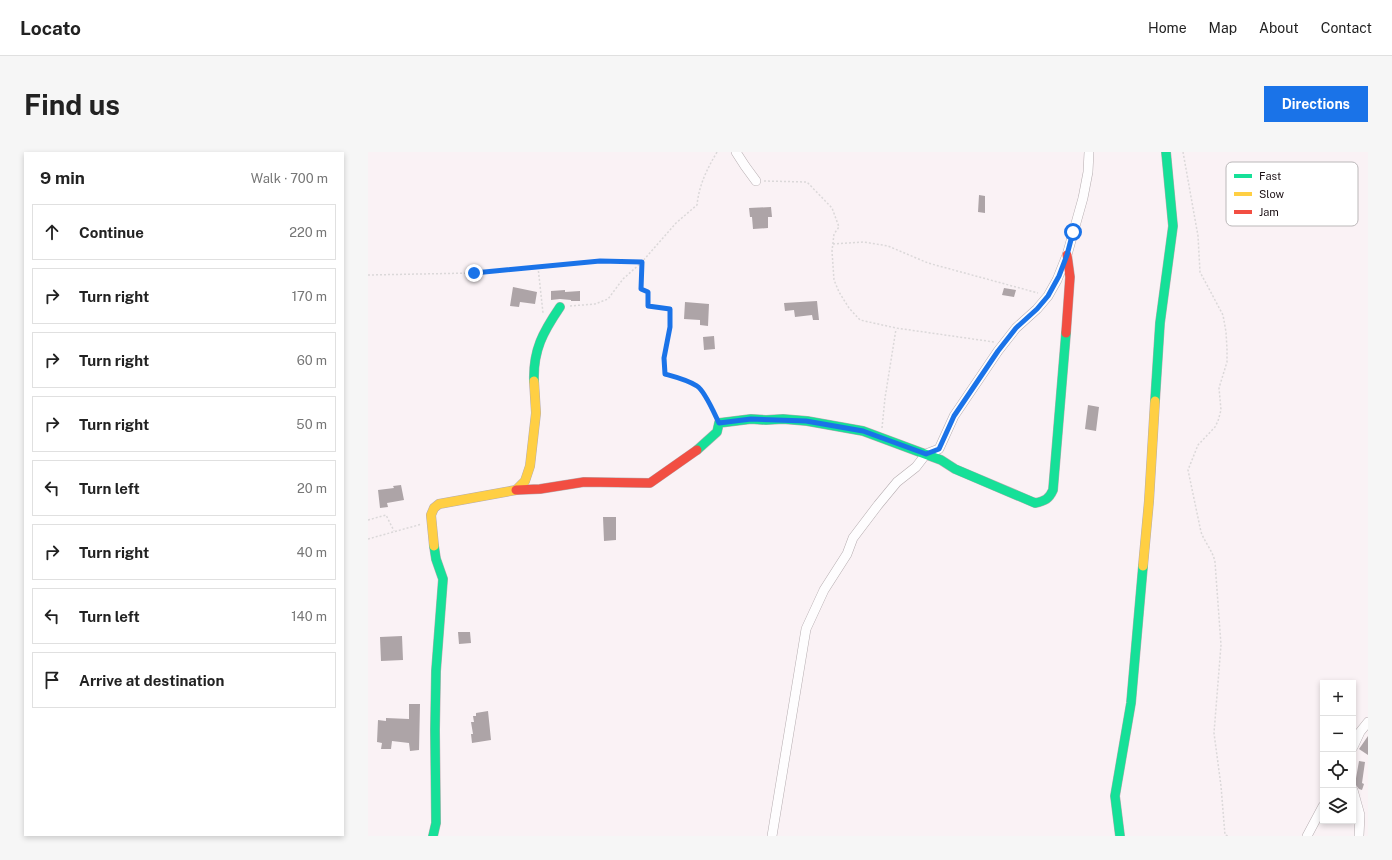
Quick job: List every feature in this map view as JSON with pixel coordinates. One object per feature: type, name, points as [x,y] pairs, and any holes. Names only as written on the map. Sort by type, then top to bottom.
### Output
[{"type":"street","points":[[736,152],[756,181]]},
{"type":"street","points":[[772,836],[806,630],[824,590],[847,554],[853,538],[878,505],[897,482],[916,467],[926,454],[939,449],[954,416],[1004,343],[1016,328],[1037,309],[1048,296],[1057,280],[1067,255],[1083,198],[1088,172],[1089,152]]},
{"type":"street","points":[[1120,836],[1115,796],[1131,703],[1149,494],[1160,323],[1173,226],[1166,152]]},
{"type":"street","points":[[434,836],[436,823],[434,730],[436,671],[443,579],[436,558],[431,522],[431,515],[434,508],[439,504],[516,490],[540,489],[584,482],[650,483],[701,447],[717,432],[719,423],[751,419],[806,421],[863,431],[941,460],[955,469],[1035,503],[1045,501],[1050,497],[1053,490],[1070,277],[1067,255]]},
{"type":"street","points":[[516,490],[523,485],[528,478],[530,469],[536,416],[534,372],[537,350],[545,329],[560,307]]},
{"type":"street","points":[[1356,741],[1360,732],[1368,722]]},
{"type":"street","points":[[1356,801],[1360,815],[1359,836]]},
{"type":"street","points":[[1307,836],[1320,812]]},
{"type":"path","points":[[560,307],[595,304],[608,299],[623,279],[642,262],[676,222],[697,205],[698,192],[708,168],[717,152]]},
{"type":"path","points":[[1183,152],[1198,236],[1200,272],[1223,315],[1226,332],[1227,362],[1219,388],[1221,410],[1218,421],[1215,427],[1198,445],[1188,470],[1201,532],[1204,541],[1214,554],[1215,562],[1220,645],[1214,733],[1221,786],[1225,835],[1229,836]]},
{"type":"path","points":[[756,181],[807,182],[832,208],[839,227],[834,234],[833,244],[834,280],[839,292],[849,308],[860,320],[896,328],[1004,343]]},
{"type":"path","points":[[833,244],[864,242],[888,246],[928,263],[1048,296]]},
{"type":"path","points":[[368,275],[474,273],[600,261],[642,262]]},
{"type":"path","points":[[642,262],[641,289],[648,292],[648,306],[670,309],[670,327],[664,358],[665,374],[698,386],[719,423]]},
{"type":"path","points":[[538,267],[543,314]]},
{"type":"path","points":[[881,438],[885,398],[896,328]]},
{"type":"path","points":[[368,520],[386,515],[394,531]]},
{"type":"path","points":[[368,539],[431,522]]},
{"type":"building","points":[[979,195],[985,196],[985,213],[978,212]]},
{"type":"building","points":[[771,207],[772,217],[768,217],[768,228],[753,229],[752,217],[750,217],[749,208]]},
{"type":"building","points":[[513,287],[537,292],[535,304],[520,302],[519,307],[510,306]]},
{"type":"building","points":[[1004,288],[1016,290],[1014,297],[1002,295]]},
{"type":"building","points":[[565,290],[565,292],[580,291],[580,301],[560,299],[551,300],[551,291]]},
{"type":"building","points":[[817,301],[819,320],[813,320],[812,315],[795,317],[794,310],[785,311],[784,303]]},
{"type":"building","points":[[685,302],[709,304],[708,326],[700,325],[700,320],[684,319]]},
{"type":"building","points":[[714,336],[715,349],[704,350],[703,337]]},
{"type":"building","points":[[1088,405],[1099,407],[1096,431],[1085,429]]},
{"type":"building","points":[[401,485],[404,500],[387,503],[388,507],[380,508],[378,490],[394,488],[393,486]]},
{"type":"building","points":[[603,517],[616,517],[616,540],[604,541]]},
{"type":"building","points":[[458,632],[470,632],[471,643],[459,644]]},
{"type":"building","points":[[402,636],[403,660],[381,661],[380,637]]},
{"type":"building","points":[[409,704],[420,704],[419,750],[410,751],[409,743],[392,741],[391,749],[381,749],[382,743],[377,742],[378,720],[386,721],[386,718],[409,719]]},
{"type":"building","points":[[488,711],[491,740],[472,743],[471,734],[473,734],[471,722],[474,722],[473,716],[476,716],[476,713]]},
{"type":"building","points":[[1368,736],[1368,755],[1359,749]]},
{"type":"building","points":[[1359,761],[1365,762],[1362,783],[1364,784],[1362,790],[1356,785]]},
{"type":"traffic: fast","points":[[1155,401],[1160,323],[1173,226],[1166,152]]},
{"type":"traffic: fast","points":[[534,381],[535,360],[540,342],[560,307]]},
{"type":"traffic: fast","points":[[697,450],[717,432],[719,423],[751,419],[807,421],[863,431],[941,460],[955,469],[1035,503],[1048,498],[1053,490],[1066,333]]},
{"type":"traffic: fast","points":[[433,836],[436,823],[436,671],[443,579],[436,559],[434,546]]},
{"type":"traffic: fast","points":[[1120,836],[1115,796],[1131,703],[1143,566]]},
{"type":"traffic: slow","points":[[434,546],[431,515],[434,508],[439,504],[516,490],[525,481],[530,466],[536,413],[534,381]]},
{"type":"traffic: slow","points":[[1143,566],[1149,501],[1155,401]]},
{"type":"traffic: jam","points":[[1066,333],[1070,277],[1067,255]]},
{"type":"traffic: jam","points":[[516,490],[540,489],[584,482],[650,483],[697,450]]},
{"type":"route","points":[[474,273],[600,261],[642,262],[641,289],[648,292],[648,306],[670,309],[670,327],[664,358],[665,374],[698,386],[719,423],[751,419],[806,421],[863,431],[895,444],[926,454],[939,449],[954,416],[998,351],[1016,328],[1037,309],[1048,296],[1059,276],[1067,255],[1073,232]]}]
